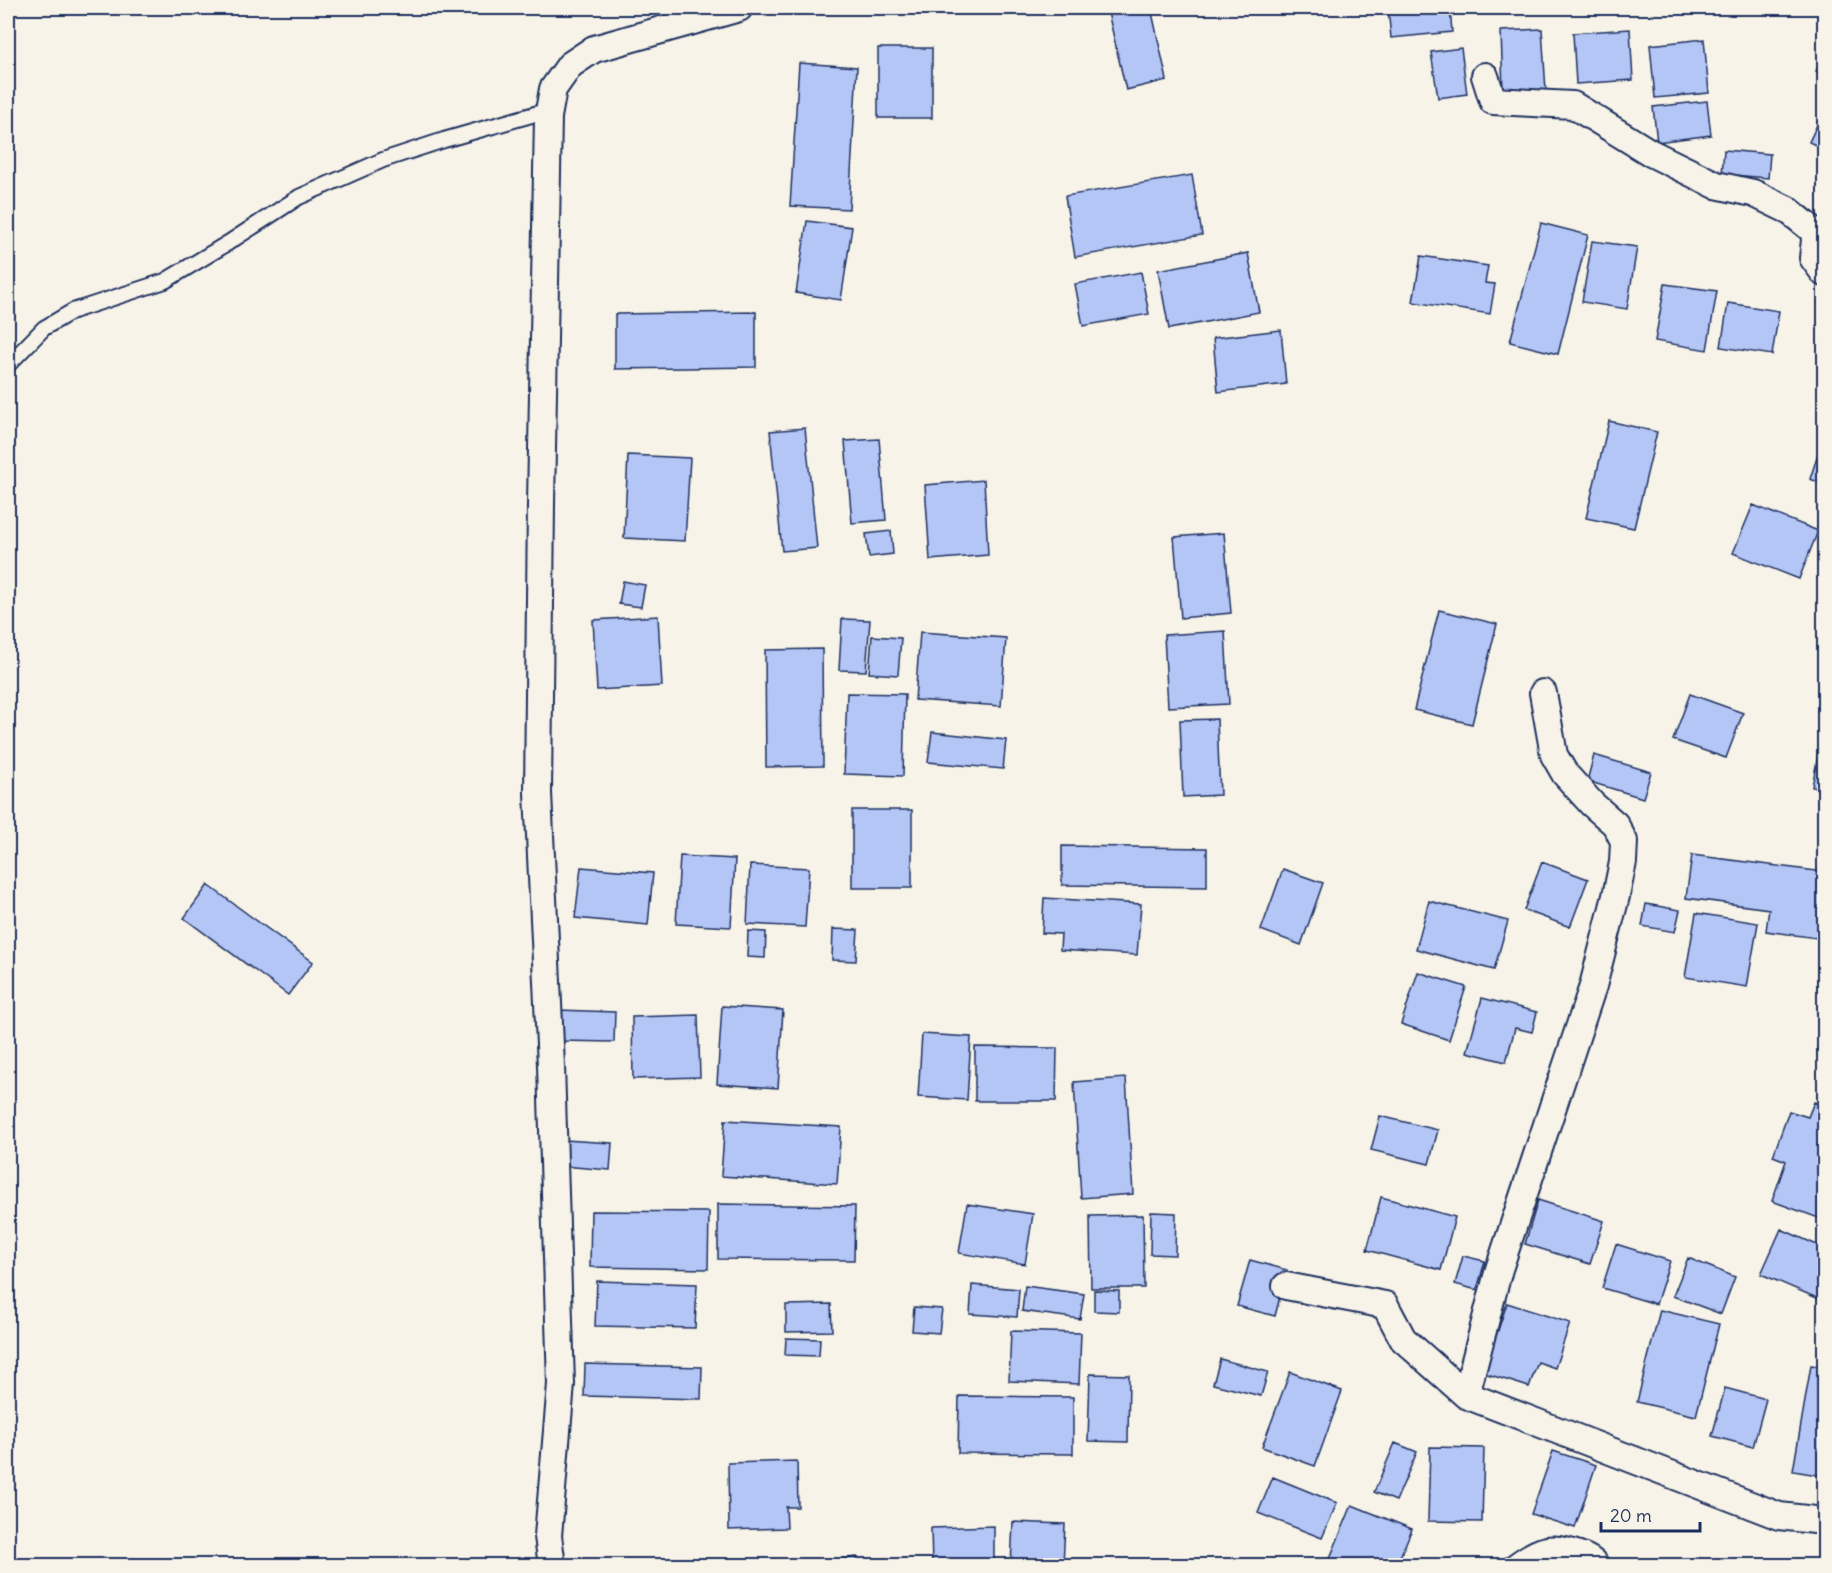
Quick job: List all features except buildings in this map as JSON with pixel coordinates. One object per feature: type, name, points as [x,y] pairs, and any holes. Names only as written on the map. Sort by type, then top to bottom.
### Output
[{"type":"street","points":[[552,1566],[549,1536],[561,1384],[538,793],[540,504],[549,110],[553,89],[570,64],[594,49],[739,8]]},
{"type":"street","points":[[1485,76],[1493,101],[1573,105],[1651,153],[1716,185],[1753,193],[1788,210],[1814,231],[1813,258],[1824,273]]},
{"type":"street","points":[[1466,1395],[1499,1269],[1593,986],[1617,896],[1623,862],[1624,841],[1615,824],[1572,782],[1554,755],[1543,693]]},
{"type":"street","points":[[1286,1286],[1385,1305],[1403,1339],[1466,1395],[1779,1516],[1824,1521]]},
{"type":"street","points":[[1518,1566],[1548,1550],[1577,1554],[1592,1560],[1596,1566]]},
{"type":"lane","points":[[8,365],[44,328],[73,311],[165,281],[299,197],[383,160],[549,110]]}]
